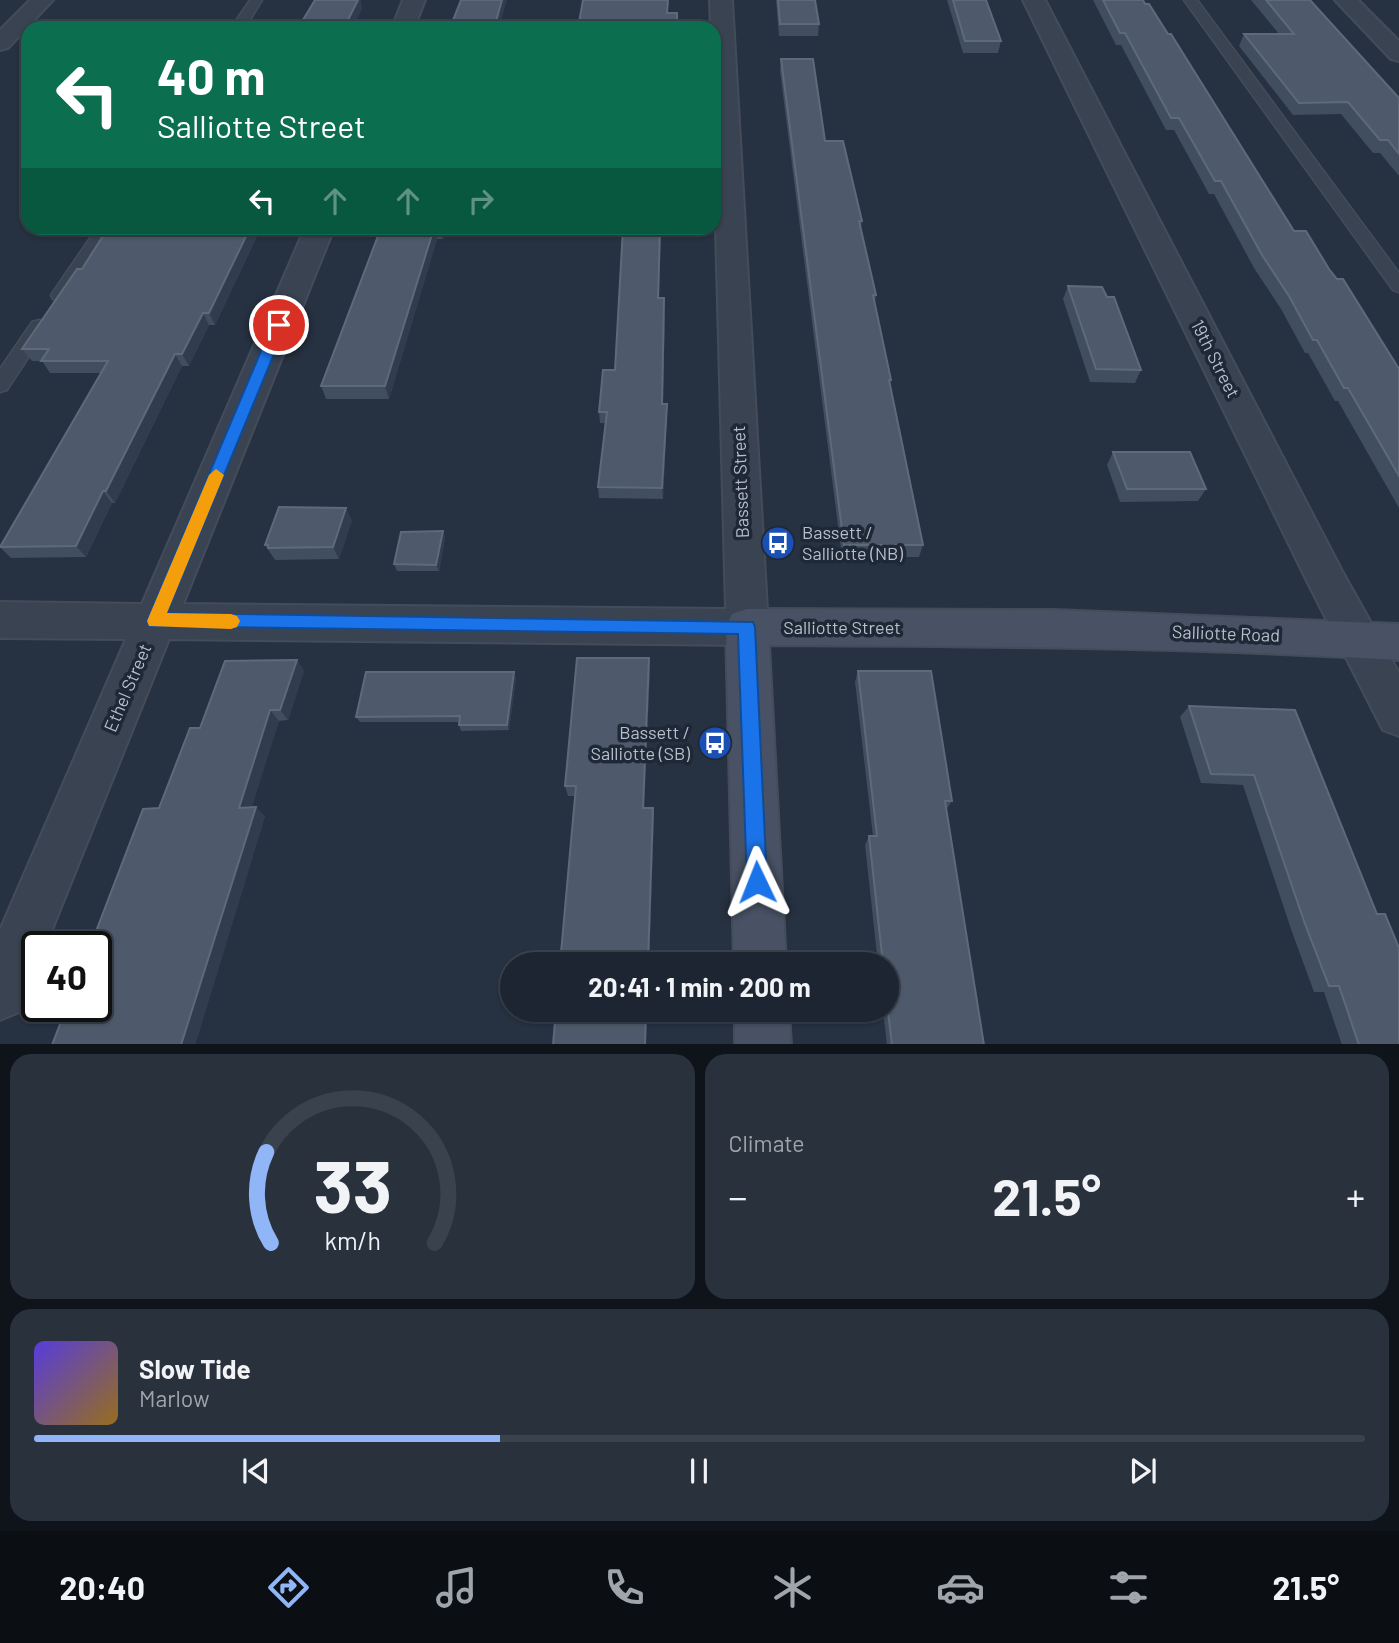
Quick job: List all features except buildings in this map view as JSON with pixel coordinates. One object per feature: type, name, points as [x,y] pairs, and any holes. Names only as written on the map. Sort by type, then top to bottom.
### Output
[{"type":"street","points":[[22,21],[43,0]]},
{"type":"street","points":[[406,21],[414,0]]},
{"type":"street","name":"Bassett Street","points":[[721,0],[760,952]]},
{"type":"street","name":"19th Street","points":[[1034,0],[1399,716]]},
{"type":"street","points":[[1346,0],[1399,54]]},
{"type":"street","points":[[0,43],[21,22]]},
{"type":"street","name":"Ethel Street","points":[[0,993],[317,235]]},
{"type":"street","name":"Salliotte Street","points":[[0,620],[1054,628]]},
{"type":"street","name":"Salliotte Road","points":[[1054,628],[1399,642]]},
{"type":"street","points":[[762,1022],[763,1044]]},
{"type":"lane","points":[[242,21],[256,0]]},
{"type":"lane","points":[[1190,0],[1399,286]]},
{"type":"lane","points":[[0,385],[100,235]]},
{"type":"slow traffic","points":[[216,475],[156,621],[231,621]]},
{"type":"place","name":"Bassett / Salliotte (NB)","points":[[778,543]]},
{"type":"place","name":"Bassett / Salliotte (SB)","points":[[715,743]]},
{"type":"route","points":[[279,325],[156,621],[747,627],[757,882]]}]
